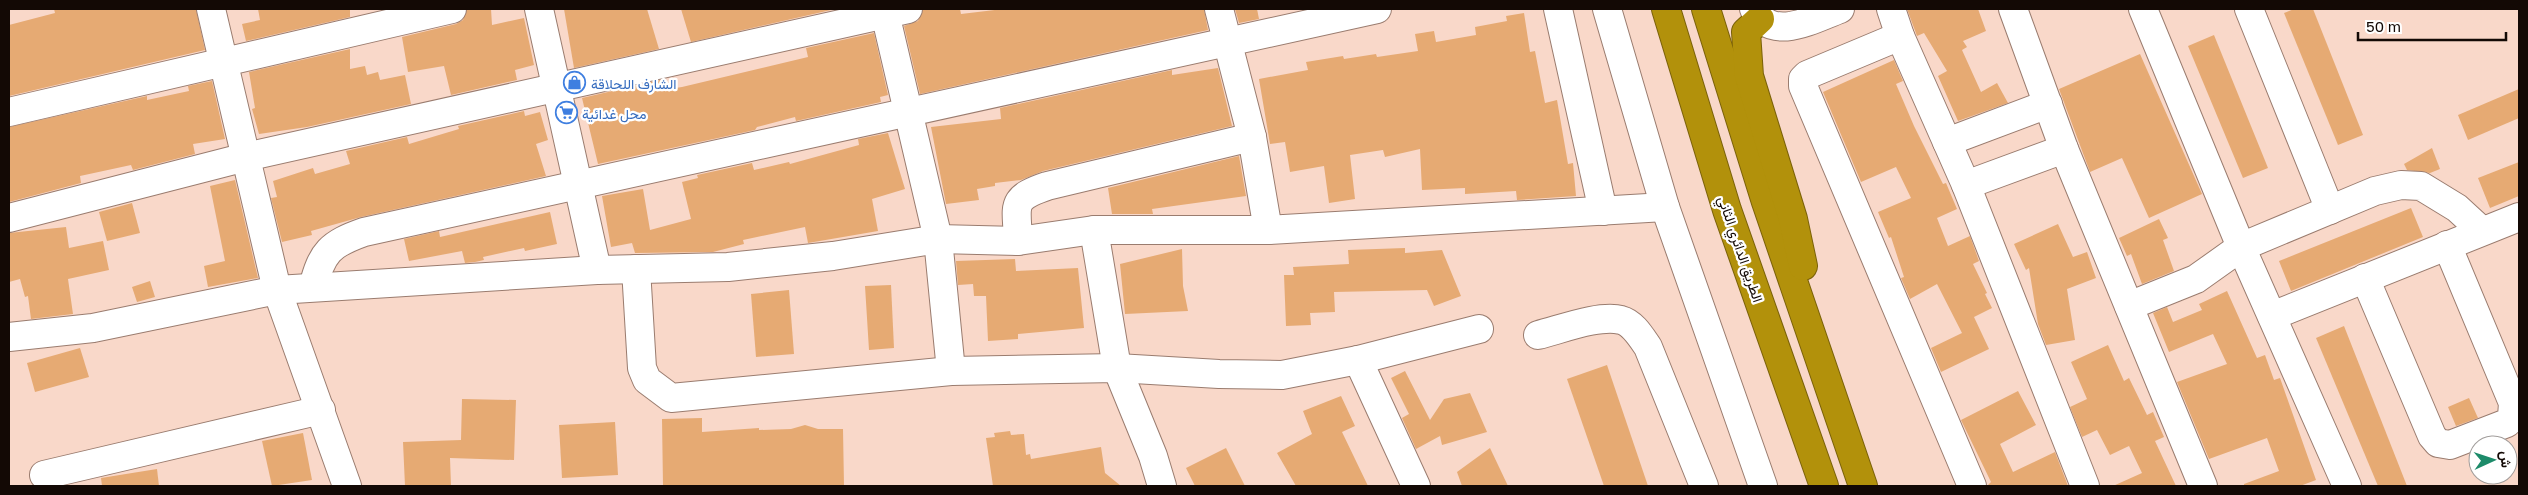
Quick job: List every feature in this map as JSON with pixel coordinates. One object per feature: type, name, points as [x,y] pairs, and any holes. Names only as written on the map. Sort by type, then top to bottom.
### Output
[{"type":"highway","name":"الطريق الدائري الثاني","points":[[1666,9],[1727,210],[1824,486]]},
{"type":"highway","points":[[1706,9],[1766,202],[1863,486]]},
{"type":"highway","points":[[1757,14],[1746,32],[1749,76],[1793,219],[1803,262],[1803,310]]},
{"type":"street","points":[[211,9],[277,290],[347,486]]},
{"type":"street","points":[[9,112],[452,9]]},
{"type":"street","points":[[539,9],[597,270]]},
{"type":"street","points":[[1219,9],[1252,137],[1268,230]]},
{"type":"street","points":[[313,287],[324,254],[342,240],[364,232],[1370,9]]},
{"type":"street","points":[[1558,9],[1603,211]]},
{"type":"street","points":[[1607,9],[1665,207],[1763,486]]},
{"type":"street","points":[[1757,14],[1773,26],[1785,28],[1840,9]]},
{"type":"street","points":[[1891,9],[1900,36],[1966,185],[2085,486]]},
{"type":"street","points":[[2013,9],[2064,149],[2203,486]]},
{"type":"street","points":[[2143,9],[2241,247],[2347,486]]},
{"type":"street","points":[[2249,9],[2330,210]]},
{"type":"street","points":[[9,218],[246,157],[557,89],[892,10],[909,112],[938,239],[951,371]]},
{"type":"street","points":[[1900,36],[1807,75],[1803,79],[1803,86],[1972,486]]},
{"type":"street","points":[[1947,142],[2048,104]]},
{"type":"street","points":[[1018,241],[1017,206],[1020,198],[1027,192],[1252,137]]},
{"type":"street","points":[[1966,185],[2064,149]]},
{"type":"street","points":[[2129,306],[2196,279],[2241,247],[2375,191],[2400,185],[2421,186],[2457,208],[2482,231]]},
{"type":"street","points":[[9,337],[94,328],[277,290],[313,287],[597,270],[728,267],[833,256],[938,239],[1018,241],[1094,230],[1268,230],[1665,207]]},
{"type":"street","points":[[2272,316],[2519,217]]},
{"type":"street","points":[[1094,230],[1117,368],[1153,456],[1162,486]]},
{"type":"street","points":[[2365,278],[2432,436],[2438,443],[2450,445],[2507,423],[2512,417],[2513,403],[2447,245]]},
{"type":"street","points":[[636,269],[642,368],[647,380],[671,398],[951,371],[1117,368],[1219,374],[1282,375],[1358,360],[1479,329]]},
{"type":"street","points":[[1538,335],[1606,318],[1622,320],[1634,329],[1648,347],[1704,486]]},
{"type":"street","points":[[1358,360],[1416,486]]},
{"type":"street","points":[[44,475],[321,410]]},
{"type":"building","points":[[54,9],[196,9],[205,50],[9,96],[9,25],[55,13]]},
{"type":"building","points":[[258,9],[350,9],[350,17],[246,41],[242,24],[260,20]]},
{"type":"building","points":[[467,9],[491,9],[492,25],[524,18],[534,65],[515,70],[517,80],[451,95],[444,66],[408,72],[402,37],[456,24],[463,20]]},
{"type":"building","points":[[564,9],[647,9],[659,49],[574,68]]},
{"type":"building","points":[[681,9],[831,9],[831,10],[691,42]]},
{"type":"building","points":[[923,9],[960,9],[961,14],[1003,9],[1204,9],[1208,30],[920,94],[904,26],[918,21]]},
{"type":"building","points":[[1235,9],[1257,9],[1259,19],[1239,23]]},
{"type":"building","points":[[1907,9],[1978,9],[1986,31],[1963,41],[1967,47],[1962,50],[1981,92],[1997,83],[2008,103],[1958,121],[1938,76],[1947,71],[1924,33],[1917,36]]},
{"type":"building","points":[[2294,9],[2313,9],[2363,135],[2338,145],[2284,13]]},
{"type":"building","points":[[1524,13],[1530,52],[1535,51],[1545,103],[1557,100],[1568,164],[1573,163],[1576,196],[1517,200],[1516,191],[1465,194],[1465,188],[1422,190],[1420,149],[1385,157],[1383,150],[1350,155],[1355,199],[1329,203],[1324,166],[1290,172],[1285,142],[1270,144],[1259,79],[1308,70],[1306,62],[1343,56],[1344,59],[1376,54],[1377,57],[1418,51],[1415,34],[1434,31],[1436,42],[1476,35],[1475,27],[1507,21],[1506,16]]},
{"type":"building","points":[[874,33],[888,95],[880,97],[881,102],[796,121],[795,117],[757,127],[755,130],[598,164],[582,98],[660,80],[662,90],[682,87],[808,57],[806,48]]},
{"type":"building","points":[[2214,35],[2268,168],[2243,178],[2188,46]]},
{"type":"building","points":[[350,49],[350,69],[365,66],[367,75],[378,72],[380,80],[405,75],[411,104],[307,127],[259,134],[252,109],[255,108],[249,72]]},
{"type":"building","points":[[2140,54],[2202,194],[2149,218],[2122,158],[2090,172],[2059,89]]},
{"type":"building","points":[[1894,60],[1903,81],[1896,84],[1914,126],[1943,184],[1946,183],[1957,209],[1937,218],[1948,246],[1970,236],[1979,261],[1973,264],[1992,308],[1974,317],[1989,349],[1941,372],[1931,348],[1962,333],[1937,284],[1910,299],[1901,278],[1904,277],[1891,237],[1889,238],[1878,212],[1911,198],[1896,167],[1861,182],[1823,92]]},
{"type":"building","points":[[1218,68],[1232,126],[1043,171],[1021,180],[995,183],[995,186],[977,189],[979,200],[946,204],[931,127],[1001,119],[1000,108],[1172,70],[1172,75]]},
{"type":"building","points":[[212,81],[225,139],[193,144],[195,154],[133,170],[131,165],[80,176],[81,183],[9,202],[9,127],[147,96],[147,100],[189,91],[188,86]]},
{"type":"building","points":[[2519,89],[2519,118],[2468,140],[2458,115]]},
{"type":"building","points":[[524,111],[525,116],[540,112],[548,140],[536,144],[546,176],[361,217],[311,231],[312,235],[282,242],[271,198],[277,197],[273,181],[313,168],[315,174],[350,164],[346,151],[407,137],[409,144],[459,129],[458,126]]},
{"type":"building","points":[[888,133],[905,189],[872,199],[878,231],[808,243],[805,227],[743,240],[744,244],[713,252],[635,253],[632,243],[611,247],[602,196],[643,189],[650,230],[691,219],[682,182],[698,178],[697,175],[752,163],[754,170],[789,162],[790,164],[859,145],[858,139]]},
{"type":"building","points":[[2432,148],[2440,169],[2430,173],[2407,170],[2404,164]]},
{"type":"building","points":[[1239,156],[1246,196],[1152,209],[1153,214],[1112,214],[1108,188]]},
{"type":"building","points":[[2519,162],[2519,196],[2490,208],[2478,178]]},
{"type":"building","points":[[235,180],[258,278],[208,287],[204,266],[225,261],[210,186]]},
{"type":"building","points":[[132,203],[140,233],[107,241],[99,212]]},
{"type":"building","points":[[2411,208],[2423,237],[2291,291],[2279,261]]},
{"type":"building","points":[[550,212],[557,244],[525,251],[524,248],[483,257],[484,260],[475,262],[465,263],[462,251],[409,261],[404,239],[439,231],[440,237]]},
{"type":"building","points":[[2159,219],[2168,238],[2163,240],[2174,271],[2142,284],[2131,254],[2127,256],[2119,238]]},
{"type":"building","points":[[2058,224],[2073,257],[2087,252],[2096,278],[2067,289],[2075,340],[2046,345],[2038,324],[2029,268],[2026,270],[2014,244]]},
{"type":"building","points":[[66,227],[69,248],[103,241],[109,270],[68,279],[73,314],[31,319],[28,296],[25,297],[20,279],[9,282],[9,233]]},
{"type":"building","points":[[1405,248],[1405,253],[1442,250],[1461,296],[1434,306],[1427,290],[1334,292],[1335,312],[1310,313],[1311,325],[1286,326],[1284,275],[1294,275],[1293,267],[1349,264],[1348,250]]},
{"type":"building","points":[[1182,249],[1183,286],[1188,311],[1125,314],[1120,264]]},
{"type":"building","points":[[1015,259],[1016,271],[1078,268],[1084,328],[1018,334],[1018,339],[988,341],[986,296],[974,296],[973,284],[958,285],[956,261]]},
{"type":"building","points":[[150,281],[155,297],[137,302],[132,287]]},
{"type":"building","points":[[891,285],[894,348],[869,350],[865,286]]},
{"type":"building","points":[[789,290],[794,354],[756,357],[751,294]]},
{"type":"building","points":[[2227,291],[2257,358],[2265,355],[2274,380],[2280,378],[2316,480],[2300,486],[2244,486],[2244,484],[2279,471],[2267,438],[2209,459],[2177,382],[2227,364],[2213,334],[2169,352],[2153,313],[2167,307],[2173,322],[2202,310],[2199,304]]},
{"type":"building","points":[[2344,326],[2407,486],[2378,486],[2316,338]]},
{"type":"building","points":[[2108,345],[2124,381],[2129,378],[2147,415],[2153,412],[2164,437],[2155,441],[2176,486],[2113,486],[2142,473],[2129,446],[2110,455],[2097,430],[2082,437],[2070,407],[2087,399],[2071,362]]},
{"type":"building","points":[[80,348],[89,377],[35,392],[27,363]]},
{"type":"building","points":[[1607,365],[1648,486],[1604,486],[1567,379]]},
{"type":"building","points":[[1405,371],[1430,420],[1444,399],[1470,393],[1487,432],[1442,445],[1440,436],[1416,449],[1402,418],[1409,414],[1391,378]]},
{"type":"building","points":[[2018,391],[2036,425],[2000,444],[2013,472],[2055,452],[2068,486],[1987,486],[1991,482],[1961,420]]},
{"type":"building","points":[[1341,396],[1355,426],[1342,432],[1368,486],[1296,486],[1277,453],[1312,434],[1303,411]]},
{"type":"building","points":[[2469,398],[2478,418],[2456,426],[2448,407]]},
{"type":"building","points":[[462,399],[516,400],[514,460],[450,458],[451,486],[405,486],[403,442],[461,440]]},
{"type":"building","points":[[702,418],[702,432],[759,428],[759,430],[791,429],[805,425],[818,429],[843,429],[844,486],[663,486],[662,419]]},
{"type":"building","points":[[615,422],[618,475],[562,478],[559,425]]},
{"type":"building","points":[[1010,431],[1011,435],[1024,434],[1026,455],[1030,454],[1031,459],[1101,447],[1105,473],[1121,486],[993,486],[986,438],[995,437],[994,433]]},
{"type":"building","points":[[303,433],[312,480],[272,486],[262,441]]},
{"type":"building","points":[[1226,448],[1245,486],[1195,486],[1186,468]]},
{"type":"building","points":[[1490,448],[1508,486],[1462,486],[1457,472]]},
{"type":"building","points":[[157,469],[159,486],[102,486],[101,478]]},
{"type":"place","name":"الشارف اللحلاقة","points":[[575,83]]},
{"type":"place","name":"محل غدائية","points":[[566,113]]}]
